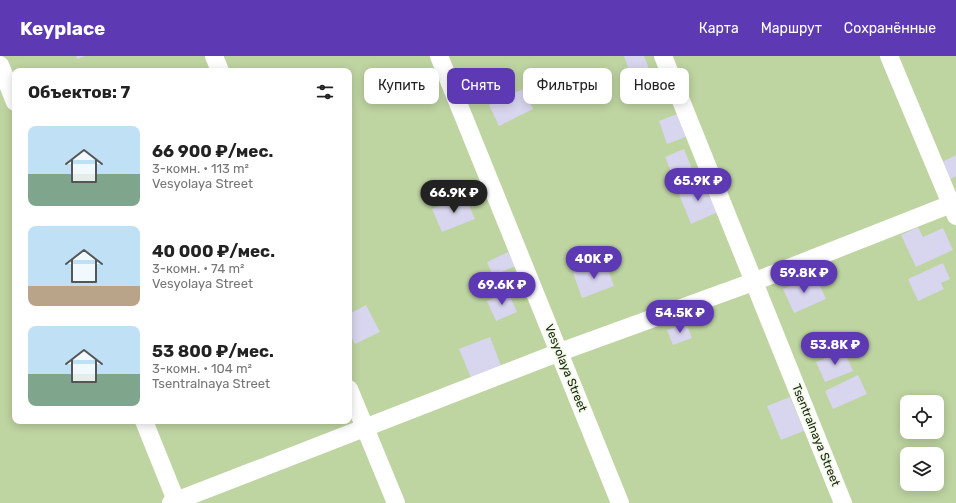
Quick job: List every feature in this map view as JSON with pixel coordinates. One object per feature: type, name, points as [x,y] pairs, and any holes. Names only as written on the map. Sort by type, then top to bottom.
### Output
[{"type":"street","points":[[214,56],[219,68]]},
{"type":"street","name":"Vesyolaya Street","points":[[439,56],[620,503]]},
{"type":"street","name":"Tsentralnaya Street","points":[[663,56],[843,503]]},
{"type":"street","points":[[145,424],[175,502],[364,427],[560,352],[954,207],[889,56]]},
{"type":"street","points":[[0,64],[12,94]]},
{"type":"street","points":[[352,397],[396,503]]},
{"type":"green space","points":[[0,56],[956,56],[956,503],[0,503]]},
{"type":"building","points":[[76,56],[85,56],[77,59]]},
{"type":"building","points":[[624,56],[644,56],[649,68],[628,68]]},
{"type":"building","points":[[523,89],[523,104],[530,104],[533,109],[499,126],[489,105],[515,104],[515,93]]},
{"type":"building","points":[[680,113],[688,136],[667,144],[659,121]]},
{"type":"building","points":[[684,149],[696,179],[677,187],[665,157]]},
{"type":"building","points":[[956,155],[956,176],[949,180],[940,163]]},
{"type":"building","points":[[704,181],[718,212],[691,224],[678,192]]},
{"type":"building","points":[[465,196],[475,219],[442,232],[432,209]]},
{"type":"building","points":[[918,227],[923,237],[943,228],[953,250],[916,267],[901,235]]},
{"type":"building","points":[[508,252],[515,266],[493,276],[487,262]]},
{"type":"building","points":[[605,261],[614,286],[582,298],[573,273]]},
{"type":"building","points":[[943,263],[950,279],[941,283],[944,289],[918,301],[908,279]]},
{"type":"building","points":[[815,275],[826,299],[794,313],[783,289]]},
{"type":"building","points":[[508,292],[517,312],[496,321],[487,301]]},
{"type":"building","points":[[366,305],[380,332],[355,344],[352,338],[352,312]]},
{"type":"building","points":[[686,323],[692,338],[673,345],[667,330]]},
{"type":"building","points":[[490,337],[502,368],[472,380],[459,349]]},
{"type":"building","points":[[844,350],[853,371],[825,382],[816,362]]},
{"type":"building","points":[[858,375],[867,394],[833,409],[825,391]]},
{"type":"building","points":[[790,397],[804,431],[781,440],[767,406]]}]
